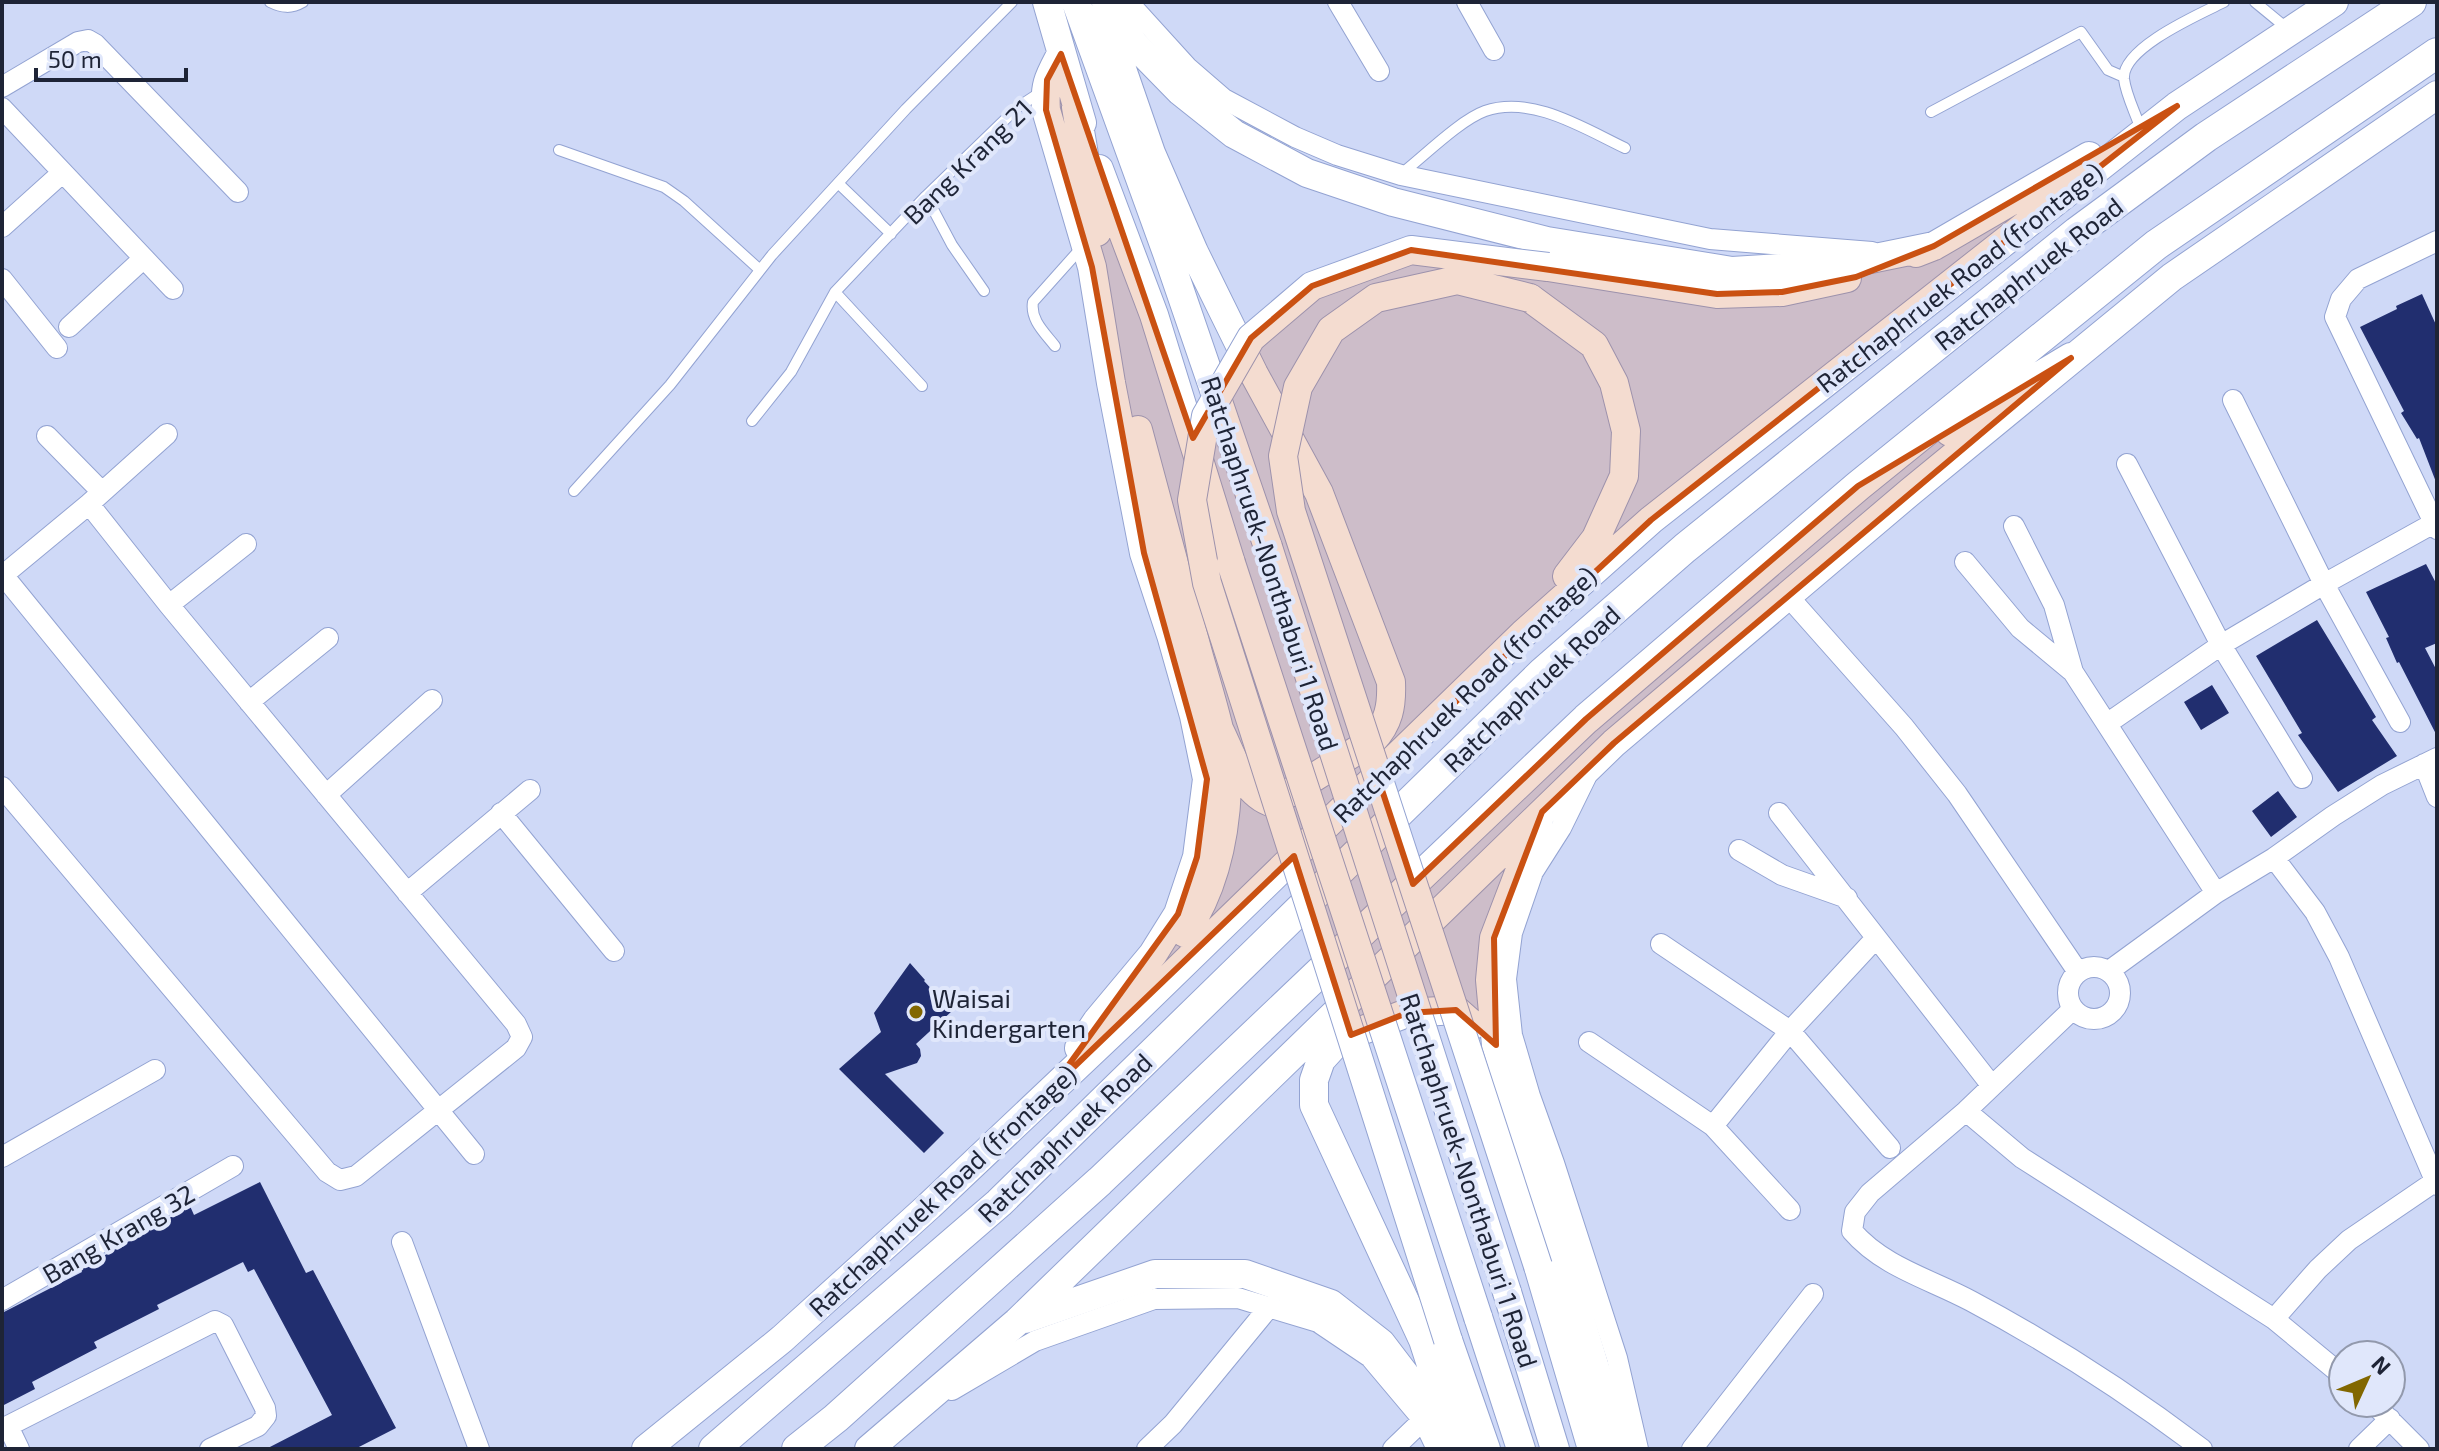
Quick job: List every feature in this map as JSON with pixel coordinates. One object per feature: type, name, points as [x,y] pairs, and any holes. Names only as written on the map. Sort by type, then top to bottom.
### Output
[{"type":"main road","name":"Ratchaphruek-Nonthaburi 1 Road","points":[[1047,2],[1076,107],[1154,315],[1231,563],[1521,1449]]},
{"type":"main road","name":"Ratchaphruek-Nonthaburi 1 Road","points":[[1076,2],[1167,253],[1268,547],[1555,1449]]},
{"type":"main road","points":[[1113,2],[1134,44],[1180,91],[1234,134],[1307,173],[1393,202],[1547,241],[1732,271],[1846,264],[1934,246]]},
{"type":"main road","points":[[1113,2],[1122,69],[1151,153],[1200,266],[1319,493],[1391,682],[1392,703],[1381,732],[1372,741],[1273,803],[1263,800],[1250,789],[1219,729]]},
{"type":"main road","name":"Ratchaphruek Road (frontage)","points":[[646,1449],[782,1339],[929,1206],[1132,1014],[1523,634],[1651,520],[2177,106],[2334,2]]},
{"type":"main road","name":"Ratchaphruek Road","points":[[714,1449],[999,1203],[1543,672],[1685,548],[2077,232],[2206,137],[2411,2]]},
{"type":"main road","name":"Ratchaphruek Road","points":[[797,1449],[836,1418],[1100,1181],[1586,719],[1858,486],[2156,245],[2437,53]]},
{"type":"main road","points":[[1052,1088],[1097,1021],[1153,954],[1178,914],[1197,857],[1207,779],[1194,716],[1144,553],[1092,267],[1046,110],[1047,80],[1061,54]]},
{"type":"main road","points":[[883,1442],[1017,1322],[1593,763],[1787,595],[2172,277],[2437,95]]},
{"type":"main road","points":[[1486,1449],[1448,1340],[1207,583],[1192,500],[1206,416],[1251,338],[1312,286],[1411,250],[1548,267],[1717,294],[1782,292],[1856,277],[1934,246],[2177,106]]},
{"type":"main road","points":[[1076,107],[1119,360],[1219,729],[1227,786],[1222,840],[1200,911],[1132,1014]]},
{"type":"main road","points":[[1523,634],[1596,538],[1624,476],[1626,431],[1614,383],[1594,345],[1530,298],[1457,280],[1376,298],[1331,330],[1298,387],[1283,456],[1291,511],[1538,1266],[1592,1449]]},
{"type":"main road","points":[[1858,486],[2071,358]]},
{"type":"main road","points":[[1542,812],[1494,938],[1490,980],[1496,1045],[1617,1449]]},
{"type":"main road","points":[[1451,1448],[1423,1340],[1314,1105],[1314,1080],[1321,1060],[1340,1039],[1407,1013],[1456,1010],[1496,1045]]},
{"type":"main road","points":[[1017,1322],[1155,1274],[1245,1274],[1331,1304],[1381,1343],[1451,1448]]},
{"type":"street","points":[[1113,2],[1224,99],[1295,137],[1337,155],[1401,175],[1710,239],[1891,255]]},
{"type":"street","points":[[1338,2],[1379,71]]},
{"type":"street","points":[[1467,2],[1494,50]]},
{"type":"street","points":[[2,87],[78,42],[88,40],[238,192]]},
{"type":"street","points":[[2,108],[173,289]]},
{"type":"street","points":[[2,227],[62,173]]},
{"type":"street","points":[[2108,723],[2221,645],[2324,584],[2436,526],[2335,317],[2341,299],[2358,279],[2434,249]]},
{"type":"street","points":[[69,327],[143,259]]},
{"type":"street","points":[[2,279],[57,348]]},
{"type":"street","points":[[2233,400],[2324,584],[2400,722]]},
{"type":"street","points":[[167,434],[3,576],[474,1154]]},
{"type":"street","points":[[2,787],[327,1172],[340,1180],[356,1176],[516,1048],[522,1037],[516,1024],[169,605],[95,498],[47,436]]},
{"type":"street","points":[[2127,464],[2221,645],[2302,778]]},
{"type":"street","points":[[2014,526],[2054,605],[2073,672]]},
{"type":"street","points":[[169,605],[246,544]]},
{"type":"street","points":[[1965,562],[2020,628],[2073,672],[2216,893]]},
{"type":"street","points":[[1787,595],[1904,727],[1957,794],[2078,972]]},
{"type":"street","points":[[249,702],[328,638]]},
{"type":"street","points":[[326,795],[432,700]]},
{"type":"street","points":[[2109,971],[2216,893],[2274,858],[2333,816],[2382,785],[2431,761],[2437,797]]},
{"type":"street","points":[[1593,763],[1561,828],[1533,872],[1512,933],[1506,979],[1512,1035],[1617,1358],[1638,1449]]},
{"type":"street","points":[[407,893],[530,790]]},
{"type":"street","points":[[501,813],[614,951]]},
{"type":"street","points":[[1779,813],[1992,1086]]},
{"type":"street","points":[[1739,850],[1782,875],[1847,898]]},
{"type":"street","points":[[2274,858],[2315,912],[2339,957],[2436,1182],[2349,1240],[2318,1269],[2274,1319]]},
{"type":"street","points":[[1713,1126],[1790,1031],[1876,938]]},
{"type":"street","points":[[1661,944],[1790,1031],[1890,1148]]},
{"type":"street","points":[[2099,966],[2109,971],[2119,983],[2120,998],[2114,1011],[2101,1018],[2086,1018],[2073,1009],[2068,996],[2069,983],[2078,972],[2099,966]]},
{"type":"street","points":[[2073,1009],[1966,1111],[1870,1193],[1855,1212],[1852,1231],[1865,1246],[1885,1260],[1970,1300],[2070,1358],[2202,1449]]},
{"type":"street","points":[[1589,1042],[1713,1126],[1790,1210]]},
{"type":"street","points":[[2,1157],[155,1070]]},
{"type":"street","points":[[1966,1111],[2022,1158],[2274,1319],[2327,1363]]},
{"type":"street","name":"Bang Krang 32","points":[[2,1300],[233,1166]]},
{"type":"street","points":[[402,1242],[479,1449]]},
{"type":"street","points":[[1692,1449],[1813,1294]]},
{"type":"street","points":[[911,1415],[1035,1341],[1154,1299],[1238,1298],[1318,1322],[1370,1357],[1451,1448]]},
{"type":"street","points":[[1147,1449],[1173,1424],[1270,1306]]},
{"type":"street","points":[[19,1449],[5,1427],[215,1321],[223,1325],[265,1408],[266,1416],[258,1426],[210,1449]]},
{"type":"street","points":[[2359,1449],[2390,1419],[2419,1449]]},
{"type":"street","points":[[1393,1449],[1423,1420]]},
{"type":"lane","points":[[270,2],[282,8],[295,7],[303,2]]},
{"type":"lane","points":[[574,491],[670,385],[760,270],[906,109],[1012,2]]},
{"type":"lane","points":[[2140,127],[2124,77],[2129,61],[2145,45],[2224,2]]},
{"type":"lane","points":[[2255,2],[2291,31]]},
{"type":"lane","points":[[1931,112],[2081,32],[2108,70],[2124,77]]},
{"type":"lane","name":"Bang Krang 21","points":[[752,421],[791,372],[835,292],[926,196],[1018,107],[1045,91]]},
{"type":"lane","points":[[1401,175],[1468,120],[1484,111],[1508,106],[1528,108],[1567,120],[1625,148]]},
{"type":"lane","points":[[559,150],[664,187],[684,201],[760,270]]},
{"type":"lane","points":[[839,184],[891,234]]},
{"type":"lane","points":[[926,196],[952,245],[984,291]]},
{"type":"lane","points":[[1055,346],[1035,320],[1031,311],[1033,302],[1084,244]]},
{"type":"lane","points":[[835,292],[922,386]]},
{"type":"highlighted area","points":[[1061,54],[1193,438],[1251,338],[1312,286],[1411,250],[1717,294],[1782,292],[1856,277],[1934,246],[2177,106],[1651,520],[1377,775],[1413,884],[1586,719],[1858,486],[2071,358],[1614,743],[1542,812],[1494,938],[1496,1045],[1456,1010],[1407,1013],[1351,1035],[1294,856],[1052,1088],[1178,914],[1197,857],[1207,779],[1144,553],[1092,267],[1046,110],[1047,80]]},
{"type":"building","points":[[2422,294],[2437,327],[2436,482],[2419,438],[2401,413],[2404,411],[2360,327]]},
{"type":"building","points":[[2426,564],[2437,585],[2437,643],[2425,648],[2437,671],[2437,736],[2397,663],[2386,638],[2389,637],[2366,592]]},
{"type":"building","points":[[2317,620],[2376,717],[2372,720],[2397,756],[2338,792],[2298,735],[2302,733],[2256,656]]},
{"type":"building","points":[[2212,685],[2229,713],[2201,730],[2184,702]]},
{"type":"building","points":[[2278,791],[2297,817],[2271,837],[2252,811]]},
{"type":"building","points":[[910,963],[952,1011],[916,1044],[921,1056],[917,1063],[885,1074],[944,1133],[924,1153],[839,1069],[881,1032],[874,1013]]},
{"type":"building","points":[[260,1182],[306,1273],[313,1270],[396,1428],[355,1449],[266,1449],[332,1415],[254,1269],[248,1272],[243,1262],[157,1305],[159,1309],[94,1342],[97,1348],[32,1382],[35,1389],[2,1406],[2,1313],[82,1272],[81,1269],[190,1206],[194,1215]]},
{"type":"place","name":"Waisai Kindergarten","points":[[916,1012]]}]
